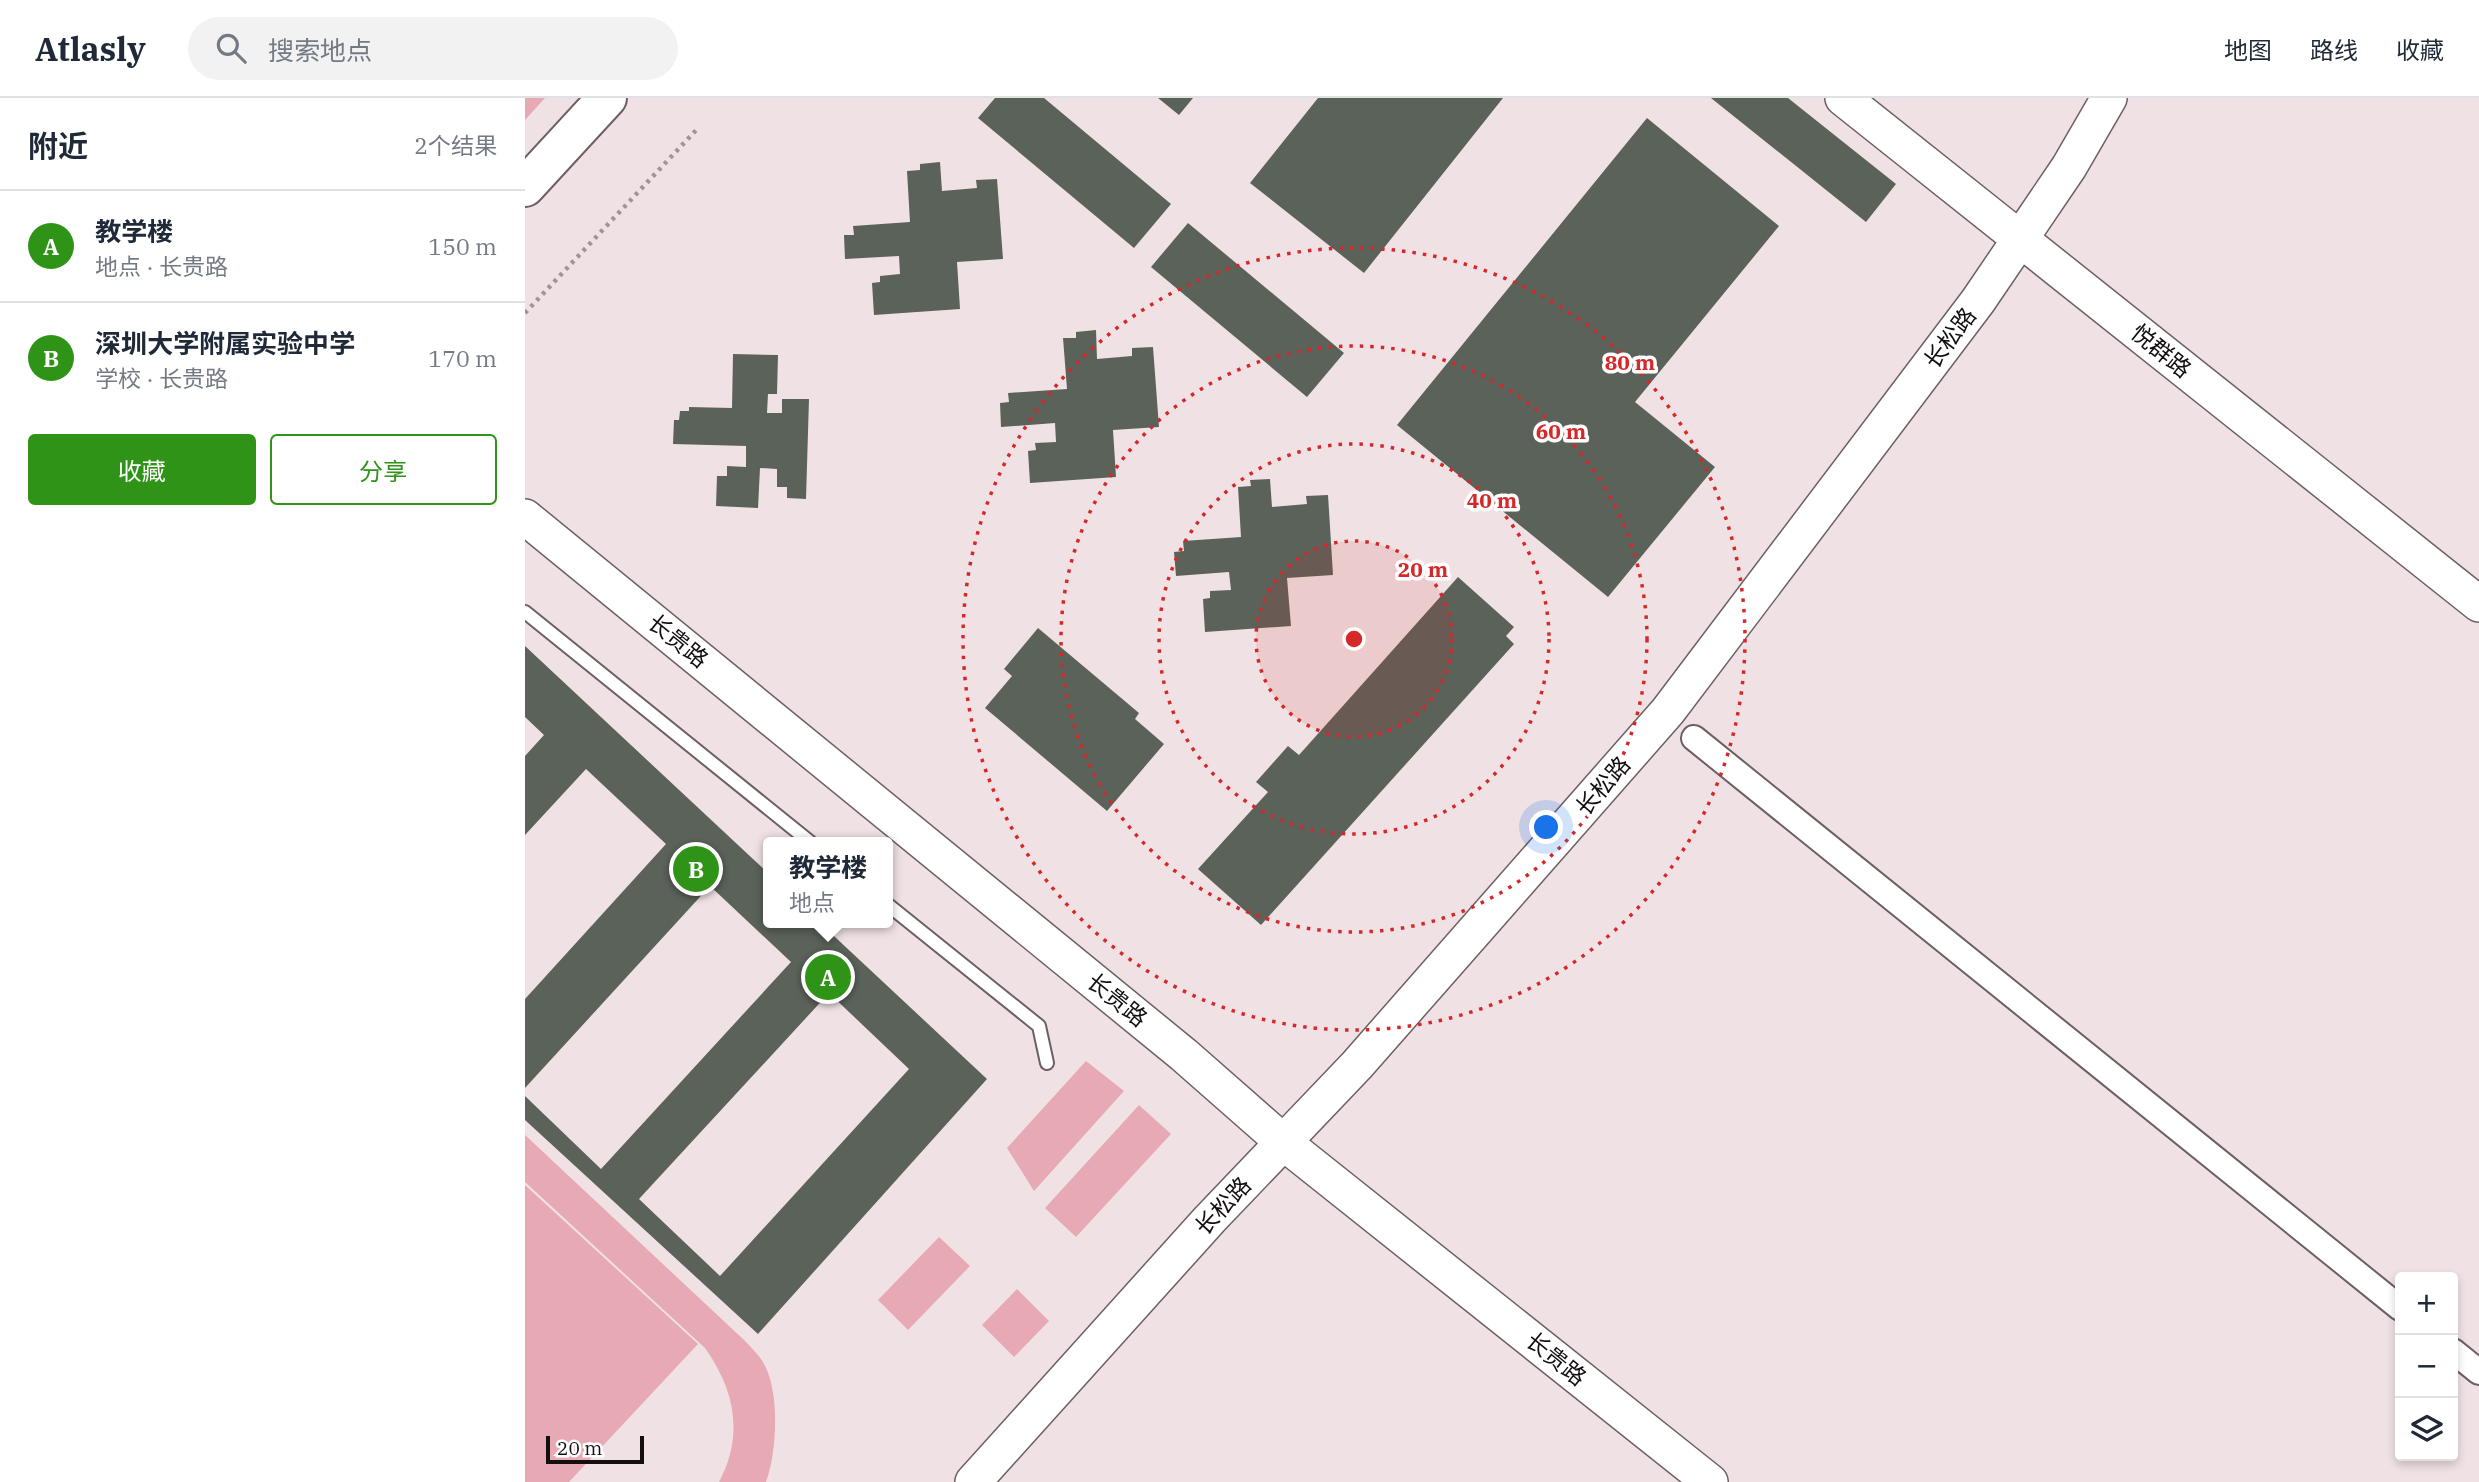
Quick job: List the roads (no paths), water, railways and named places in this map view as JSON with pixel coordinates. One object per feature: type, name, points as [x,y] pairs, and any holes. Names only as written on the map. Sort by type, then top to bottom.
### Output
[{"type":"main road","points":[[525,187],[607,98]]},
{"type":"street","name":"悦群路","points":[[1843,98],[2479,604]]},
{"type":"street","name":"长松路","points":[[973,1482],[1210,1219],[1366,1055],[1668,711],[1978,301],[2069,167],[2109,98]]},
{"type":"street","name":"长贵路","points":[[525,517],[1184,1055],[1283,1142],[1710,1482]]},
{"type":"street","points":[[1694,738],[2395,1304]]},
{"type":"street","points":[[2458,1355],[2479,1372]]},
{"type":"lane","points":[[525,612],[804,837]]},
{"type":"lane","points":[[893,909],[1039,1026],[1047,1063]]},
{"type":"place","name":"深圳大学附属实验中学","points":[[696,869]]},
{"type":"place","name":"教学楼","points":[[828,977]]}]
